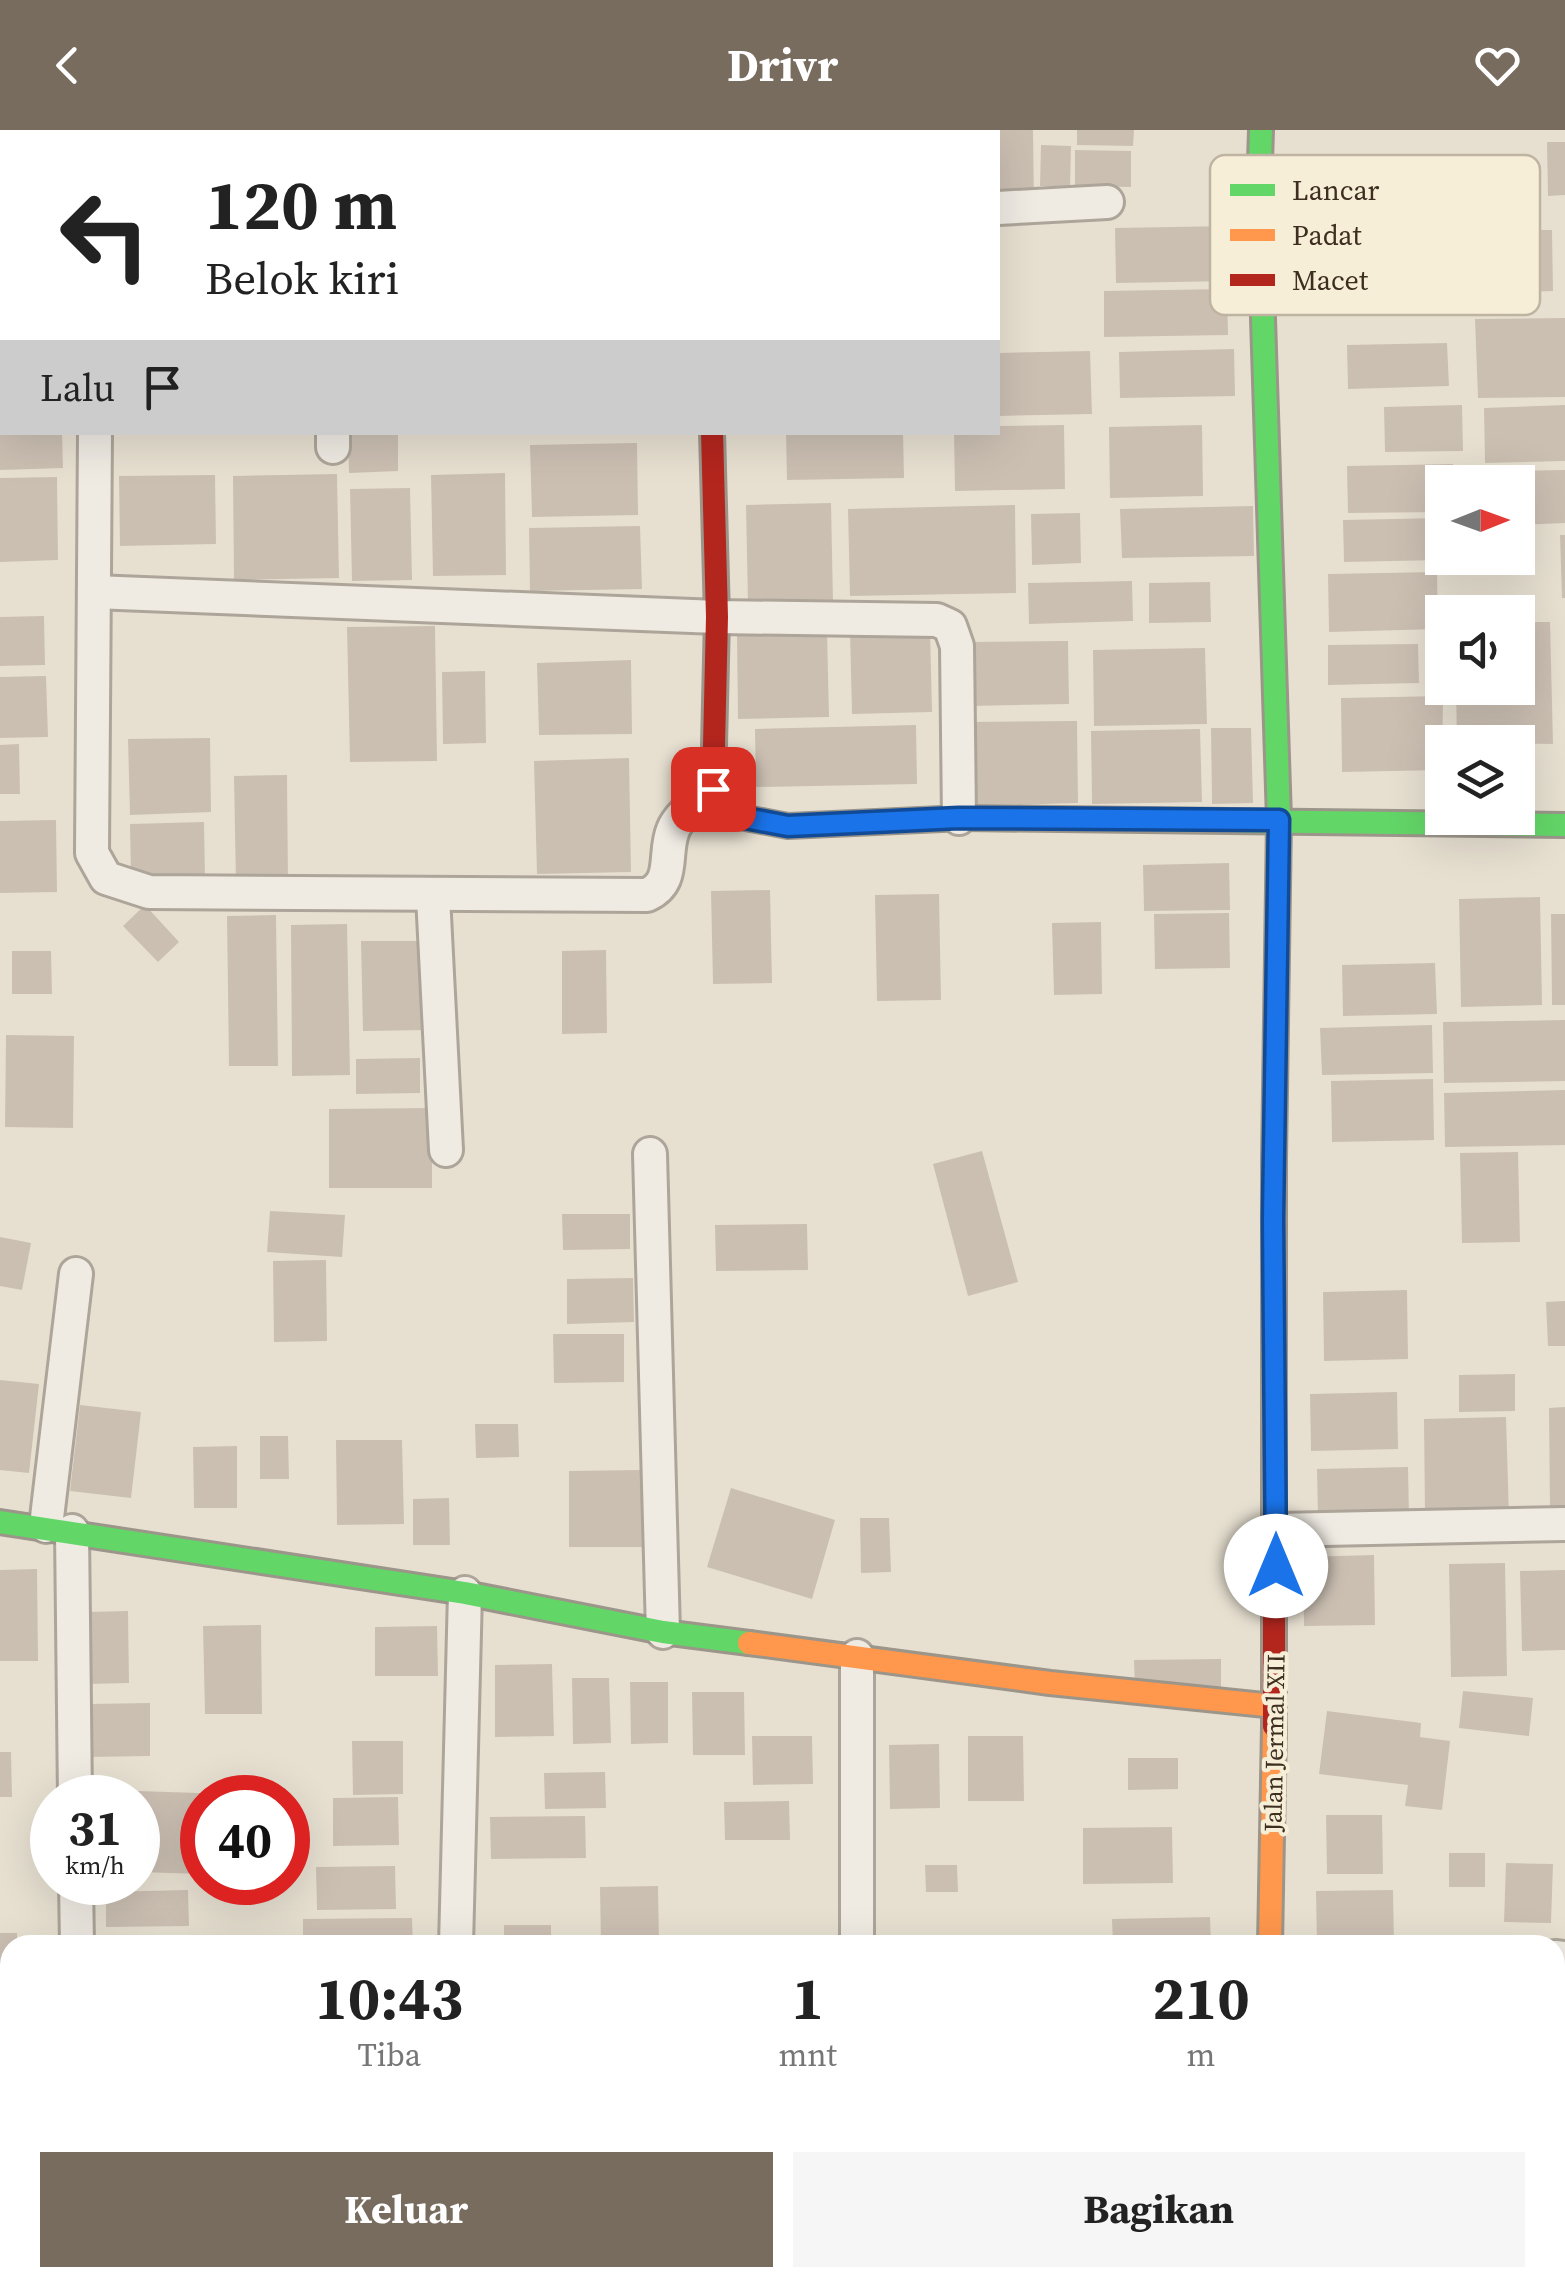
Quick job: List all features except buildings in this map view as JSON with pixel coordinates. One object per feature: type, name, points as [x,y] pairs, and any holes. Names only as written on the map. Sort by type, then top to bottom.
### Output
[{"type":"street","name":"Jalan Jermal XII","points":[[1261,155],[1262,130]]},
{"type":"street","points":[[1000,208],[1107,202]]},
{"type":"street","name":"Jalan Jermal XII","points":[[1263,315],[1279,820],[1273,1219],[1277,1530],[1270,1935]]},
{"type":"street","points":[[96,435],[92,853],[106,878],[148,892],[646,895],[656,891],[667,874],[675,826],[713,789]]},
{"type":"street","points":[[712,435],[717,618],[713,789],[735,816],[788,826],[959,818],[1565,824]]},
{"type":"street","points":[[94,592],[717,618],[928,618],[950,626],[958,646],[959,818]]},
{"type":"street","points":[[434,896],[446,1150]]},
{"type":"street","points":[[650,1154],[664,1632]]},
{"type":"street","points":[[74,1775],[59,1529],[76,1274]]},
{"type":"street","points":[[0,1522],[464,1592],[664,1632],[1050,1683],[1274,1706]]},
{"type":"street","points":[[1277,1530],[1565,1524]]},
{"type":"street","points":[[456,1935],[464,1592]]},
{"type":"street","points":[[857,1935],[858,1656]]},
{"type":"street","points":[[76,1905],[77,1935]]},
{"type":"traffic: fast","points":[[1260,155],[1261,130]]},
{"type":"traffic: fast","points":[[1263,315],[1279,820],[1274,1159]]},
{"type":"traffic: fast","points":[[964,818],[1565,825]]},
{"type":"traffic: fast","points":[[0,1522],[465,1593],[663,1632],[749,1643]]},
{"type":"traffic: slow","points":[[749,1643],[1050,1683],[1274,1706]]},
{"type":"traffic: slow","points":[[1270,1935],[1274,1726]]},
{"type":"traffic: jam","points":[[712,435],[717,617],[713,789],[735,816],[788,826],[964,818]]},
{"type":"traffic: jam","points":[[1274,1159],[1274,1726]]},
{"type":"route","points":[[713,789],[735,816],[788,826],[959,818],[1279,820],[1273,1219],[1276,1566]]}]
